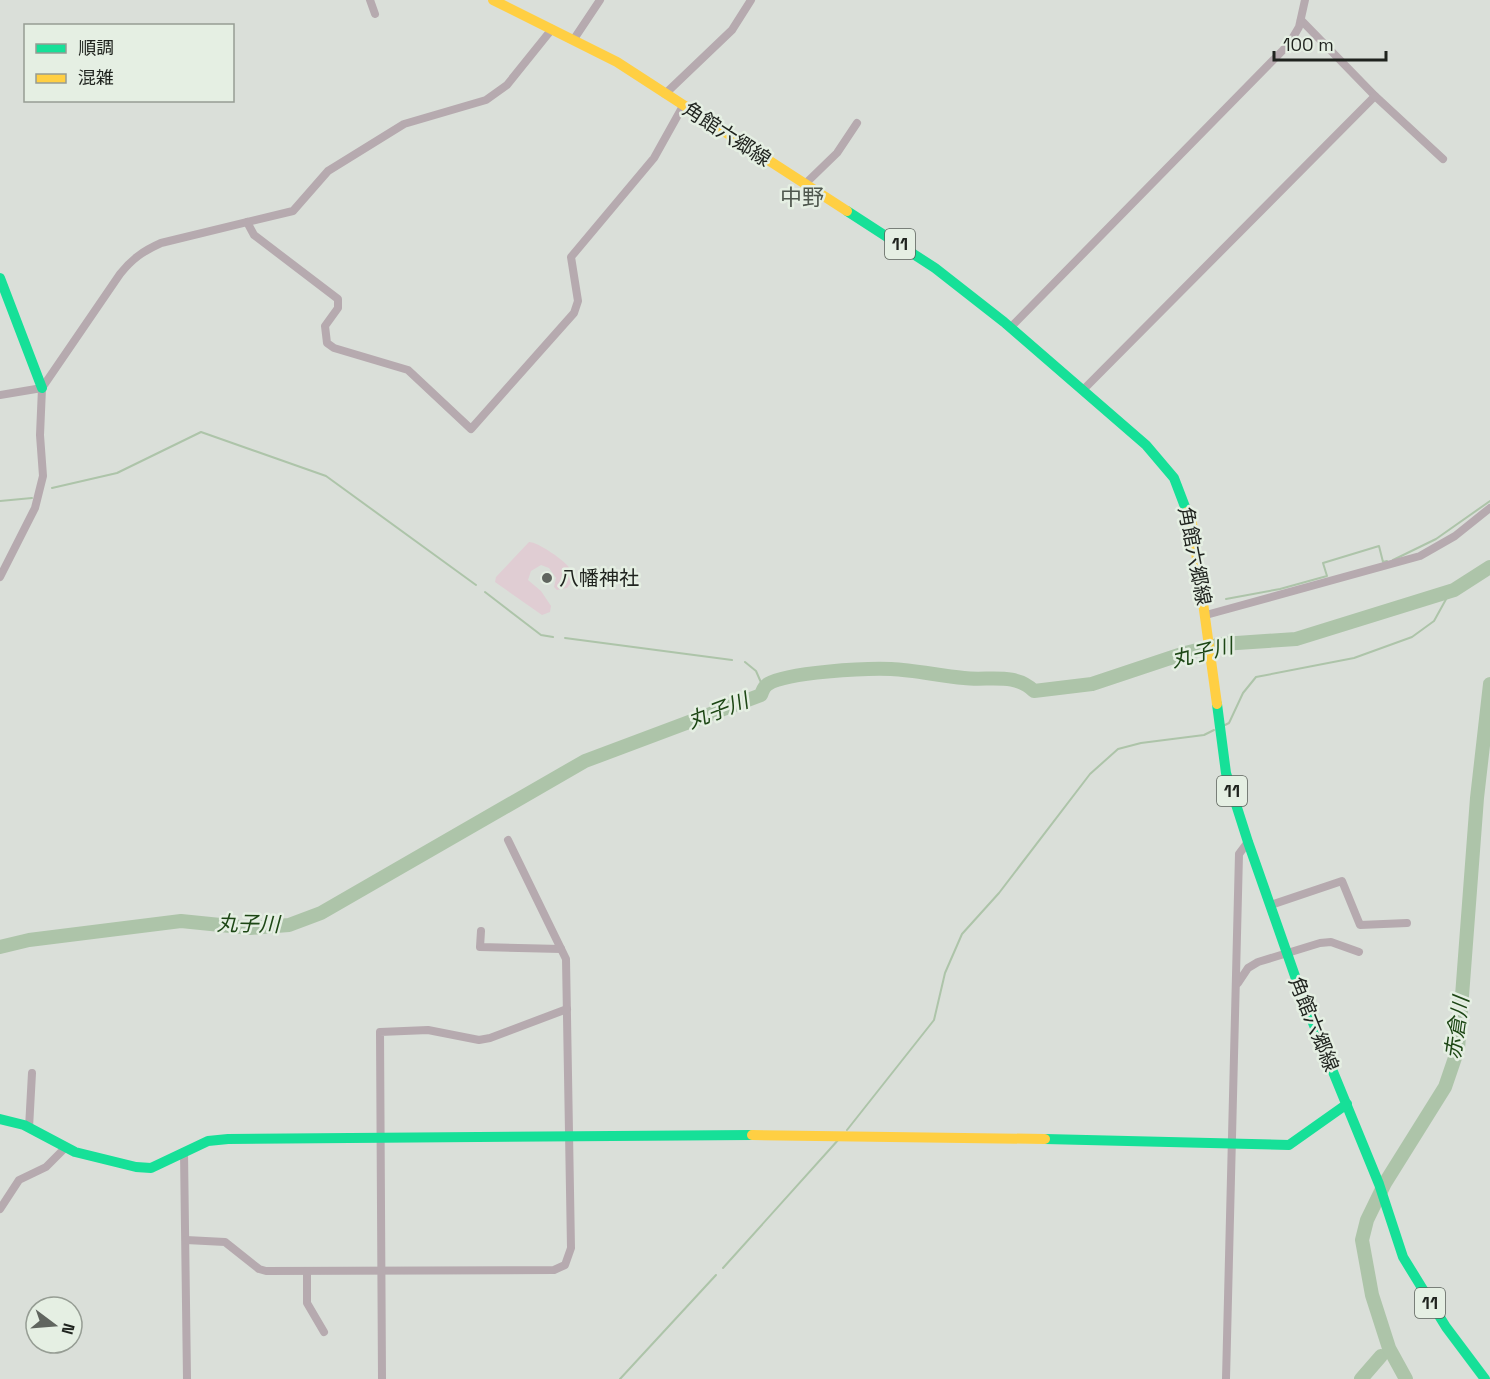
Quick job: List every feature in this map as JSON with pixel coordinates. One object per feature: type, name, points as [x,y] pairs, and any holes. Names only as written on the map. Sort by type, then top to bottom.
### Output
[{"type":"main road","name":"角館六郷線","points":[[493,0],[510,5],[617,62],[935,268],[1011,327],[1157,455],[1174,478],[1192,523],[1226,773],[1248,842],[1286,952],[1378,1184],[1403,1257],[1422,1292],[1485,1379]]},
{"type":"main road","points":[[0,278],[42,388]]},
{"type":"main road","points":[[0,1119],[29,1128],[65,1148],[87,1156],[151,1168],[208,1141],[228,1139],[851,1134],[1289,1145],[1347,1104]]},
{"type":"street","points":[[370,0],[375,14]]},
{"type":"street","points":[[574,39],[600,0]]},
{"type":"street","points":[[665,94],[732,30],[751,0]]},
{"type":"street","points":[[1011,327],[1289,44],[1301,20],[1305,0]]},
{"type":"street","points":[[1301,20],[1375,96],[1443,159]]},
{"type":"street","points":[[0,577],[34,508],[44,476],[40,435],[42,388],[133,258],[161,243],[247,222],[274,218],[293,211],[327,171],[404,124],[486,100],[507,85],[552,29]]},
{"type":"street","points":[[1083,390],[1375,96]]},
{"type":"street","points":[[247,222],[254,235],[338,298],[338,308],[325,326],[327,343],[334,348],[408,370],[471,429],[574,313],[578,300],[571,257],[654,158],[683,106]]},
{"type":"street","points":[[805,184],[837,153],[857,123]]},
{"type":"street","points":[[0,395],[42,388]]},
{"type":"street","points":[[1206,615],[1420,556],[1455,536],[1490,508]]},
{"type":"street","points":[[186,1240],[225,1242],[259,1269],[308,1271],[554,1270],[565,1265],[570,1248],[566,959],[508,840]]},
{"type":"street","points":[[1226,1379],[1239,854],[1248,842]]},
{"type":"street","points":[[1271,905],[1342,881],[1360,926],[1407,923]]},
{"type":"street","points":[[481,931],[480,947],[561,949]]},
{"type":"street","points":[[1237,984],[1248,968],[1286,952],[1331,942],[1359,952]]},
{"type":"street","points":[[382,1379],[380,1032],[428,1030],[479,1040],[567,1009]]},
{"type":"street","points":[[29,1128],[32,1073]]},
{"type":"street","points":[[1,1206],[19,1180],[46,1167],[65,1148]]},
{"type":"street","points":[[184,1152],[188,1379]]},
{"type":"street","points":[[308,1271],[307,1303],[324,1332]]},
{"type":"shaded area","points":[[529,542],[545,548],[558,557],[568,566],[573,575],[567,588],[557,590],[554,587],[556,578],[549,568],[541,565],[531,571],[528,580],[541,591],[551,606],[550,612],[542,615],[495,582],[496,577]]},
{"type":"waterway","points":[[52,488],[117,473],[201,432],[326,476],[476,585]]},
{"type":"waterway","points":[[0,501],[32,498]]},
{"type":"waterway","points":[[1393,560],[1436,539],[1490,501]]},
{"type":"waterway","points":[[1226,599],[1280,589],[1327,576],[1323,563],[1379,546],[1383,562],[1387,561]]},
{"type":"waterway","name":"丸子川","points":[[0,947],[29,940],[181,921],[250,928],[289,925],[321,913],[585,761],[761,695],[766,685],[792,676],[864,669],[891,669],[973,679],[1010,679],[1027,685],[1034,691],[1092,684],[1185,653],[1222,644],[1296,639],[1454,590],[1490,567]]},
{"type":"waterway","points":[[485,592],[541,635],[553,637]]},
{"type":"waterway","points":[[1225,725],[1229,723],[1243,693],[1256,677],[1354,658],[1412,637],[1434,621],[1450,592]]},
{"type":"waterway","points":[[565,638],[732,660]]},
{"type":"waterway","points":[[745,662],[756,671],[763,687]]},
{"type":"waterway","name":"赤倉川","points":[[1406,1379],[1389,1348],[1372,1295],[1362,1240],[1367,1220],[1385,1183],[1445,1087],[1458,1049],[1477,798],[1490,684]]},
{"type":"waterway","points":[[847,1130],[934,1020],[945,973],[962,934],[999,893],[1090,774],[1118,749],[1141,743],[1204,735],[1214,730]]},
{"type":"waterway","points":[[723,1268],[839,1139]]},
{"type":"waterway","points":[[620,1379],[716,1275]]},
{"type":"waterway","points":[[1361,1379],[1381,1356]]},
{"type":"traffic: fast","points":[[847,211],[935,268],[1004,322],[1146,445],[1174,478],[1187,512]]},
{"type":"traffic: fast","points":[[0,278],[42,388]]},
{"type":"traffic: fast","points":[[1217,704],[1226,773],[1248,842],[1302,996],[1379,1184],[1403,1257],[1446,1327],[1485,1379]]},
{"type":"traffic: fast","points":[[1045,1139],[1289,1145],[1347,1104]]},
{"type":"traffic: fast","points":[[0,1119],[24,1125],[75,1152],[136,1167],[151,1168],[208,1141],[228,1139],[752,1135]]},
{"type":"traffic: slow","points":[[493,0],[617,62],[847,211]]},
{"type":"traffic: slow","points":[[1187,512],[1192,523],[1217,704]]},
{"type":"traffic: slow","points":[[752,1135],[1045,1139]]},
{"type":"place","name":"八幡神社","points":[[547,578]]},
{"type":"district","name":"中野","points":[[802,197]]}]
